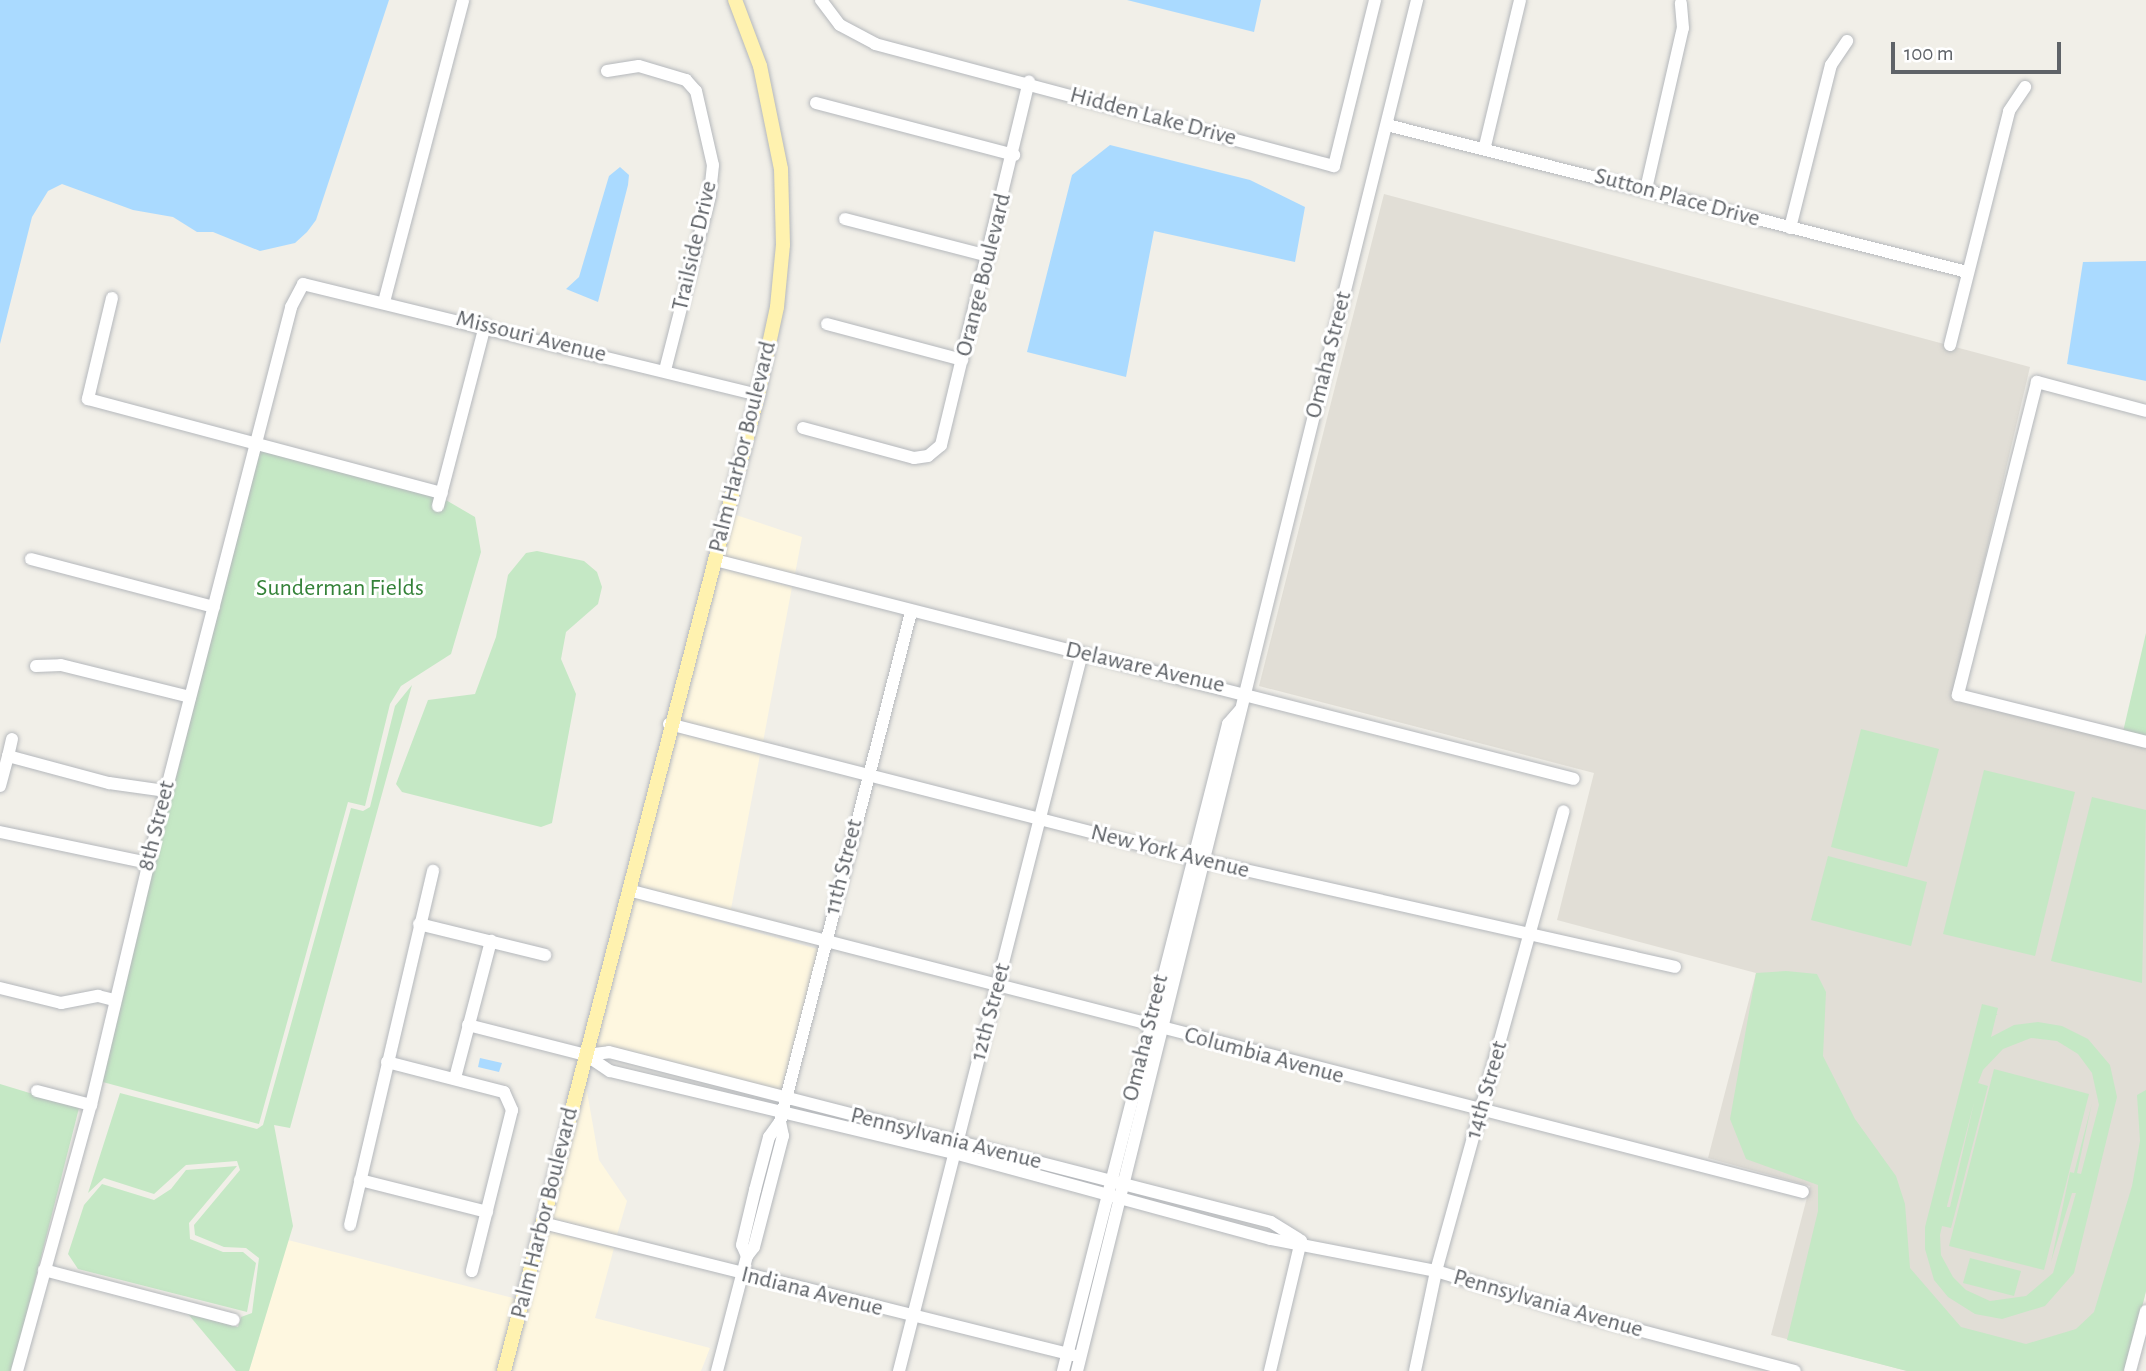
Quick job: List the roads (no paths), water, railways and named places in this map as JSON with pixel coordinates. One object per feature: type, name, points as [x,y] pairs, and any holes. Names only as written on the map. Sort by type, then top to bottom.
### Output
[{"type":"main road","name":"Palm Harbor Boulevard","points":[[504,1371],[669,724],[758,395],[777,307],[784,207],[768,95],[735,0]]},
{"type":"street","points":[[384,302],[463,0]]},
{"type":"street","name":"Hidden Lake Drive","points":[[821,0],[840,25],[874,44],[1029,82],[1334,166],[1375,0]]},
{"type":"street","name":"Omaha Street","points":[[1077,1371],[1206,862],[1240,710],[1417,0]]},
{"type":"street","points":[[1485,146],[1520,0]]},
{"type":"street","points":[[1646,189],[1684,28],[1682,3]]},
{"type":"street","points":[[1790,228],[1831,65],[1847,41]]},
{"type":"street","name":"Trailside Drive","points":[[607,71],[639,66],[686,80],[696,91],[713,165],[710,195],[665,370]]},
{"type":"street","name":"Orange Boulevard","points":[[803,428],[923,458],[940,445],[1014,155],[1029,82]]},
{"type":"street","points":[[1950,345],[2009,111],[2025,87]]},
{"type":"street","points":[[816,103],[1014,155]]},
{"type":"street","name":"Sutton Place Drive","points":[[1387,125],[1485,146],[1790,228],[1967,272]]},
{"type":"street","points":[[845,219],[988,256]]},
{"type":"street","name":"Missouri Avenue","points":[[303,284],[485,325],[758,395]]},
{"type":"street","name":"8th Street","points":[[18,1371],[91,1105],[166,791],[290,307],[303,284]]},
{"type":"street","points":[[112,298],[88,399],[257,442],[440,499],[485,325]]},
{"type":"street","points":[[827,324],[962,360]]},
{"type":"street","points":[[2146,411],[2037,382],[1958,695],[2146,742]]},
{"type":"street","points":[[31,559],[214,607]]},
{"type":"street","name":"Delaware Avenue","points":[[715,560],[911,612],[1245,692],[1574,779]]},
{"type":"street","name":"11th Street","points":[[717,1371],[747,1256],[754,1247],[783,1136],[782,1111],[866,776],[911,612]]},
{"type":"street","name":"12th Street","points":[[899,1371],[1082,653]]},
{"type":"street","points":[[36,666],[61,665],[190,697]]},
{"type":"street","name":"Omaha Street","points":[[1063,1371],[1192,858],[1228,724],[1240,710]]},
{"type":"street","name":"New York Avenue","points":[[669,724],[1206,862],[1530,937],[1675,967]]},
{"type":"street","points":[[0,786],[12,739]]},
{"type":"street","points":[[8,756],[110,783],[166,791]]},
{"type":"street","name":"14th Street","points":[[1415,1371],[1436,1271],[1564,811]]},
{"type":"street","points":[[0,832],[149,863]]},
{"type":"street","points":[[349,1225],[433,871]]},
{"type":"street","name":"Columbia Avenue","points":[[628,890],[825,944],[998,985],[1164,1031],[1803,1192]]},
{"type":"street","points":[[419,923],[545,955]]},
{"type":"street","points":[[455,1078],[491,941]]},
{"type":"street","points":[[0,988],[61,1003],[98,996],[114,1000]]},
{"type":"street","name":"Pennsylvania Avenue","points":[[468,1025],[586,1055],[610,1071],[1109,1181],[1271,1222],[1301,1241]]},
{"type":"street","points":[[387,1062],[504,1092],[512,1110],[472,1270]]},
{"type":"street","points":[[37,1091],[91,1105]]},
{"type":"street","name":"Pennsylvania Avenue","points":[[955,1147],[1105,1197],[1271,1239],[1301,1241],[1436,1271],[1581,1315],[1795,1371]]},
{"type":"street","points":[[360,1180],[487,1212]]},
{"type":"street","name":"Indiana Avenue","points":[[543,1223],[742,1275],[1081,1357]]},
{"type":"street","points":[[1270,1371],[1301,1241]]},
{"type":"street","points":[[44,1270],[234,1320]]},
{"type":"street","points":[[2130,1371],[2146,1311]]},
{"type":"water","points":[[0,0],[389,0],[316,220],[295,243],[260,251],[213,232],[197,232],[173,217],[133,210],[62,184],[48,191],[32,217],[0,344]]},
{"type":"water","points":[[1127,0],[1261,0],[1254,32]]},
{"type":"water","points":[[1110,145],[1250,180],[1305,207],[1295,262],[1154,231],[1126,377],[1027,352],[1072,175]]},
{"type":"water","points":[[620,167],[629,175],[628,185],[598,302],[566,289],[579,277],[609,176]]},
{"type":"water","points":[[2146,261],[2146,381],[2067,364],[2083,262]]},
{"type":"water","points":[[480,1058],[502,1063],[499,1072],[478,1067]]},
{"type":"park label","name":"Sunderman Fields","points":[[340,589]]}]
